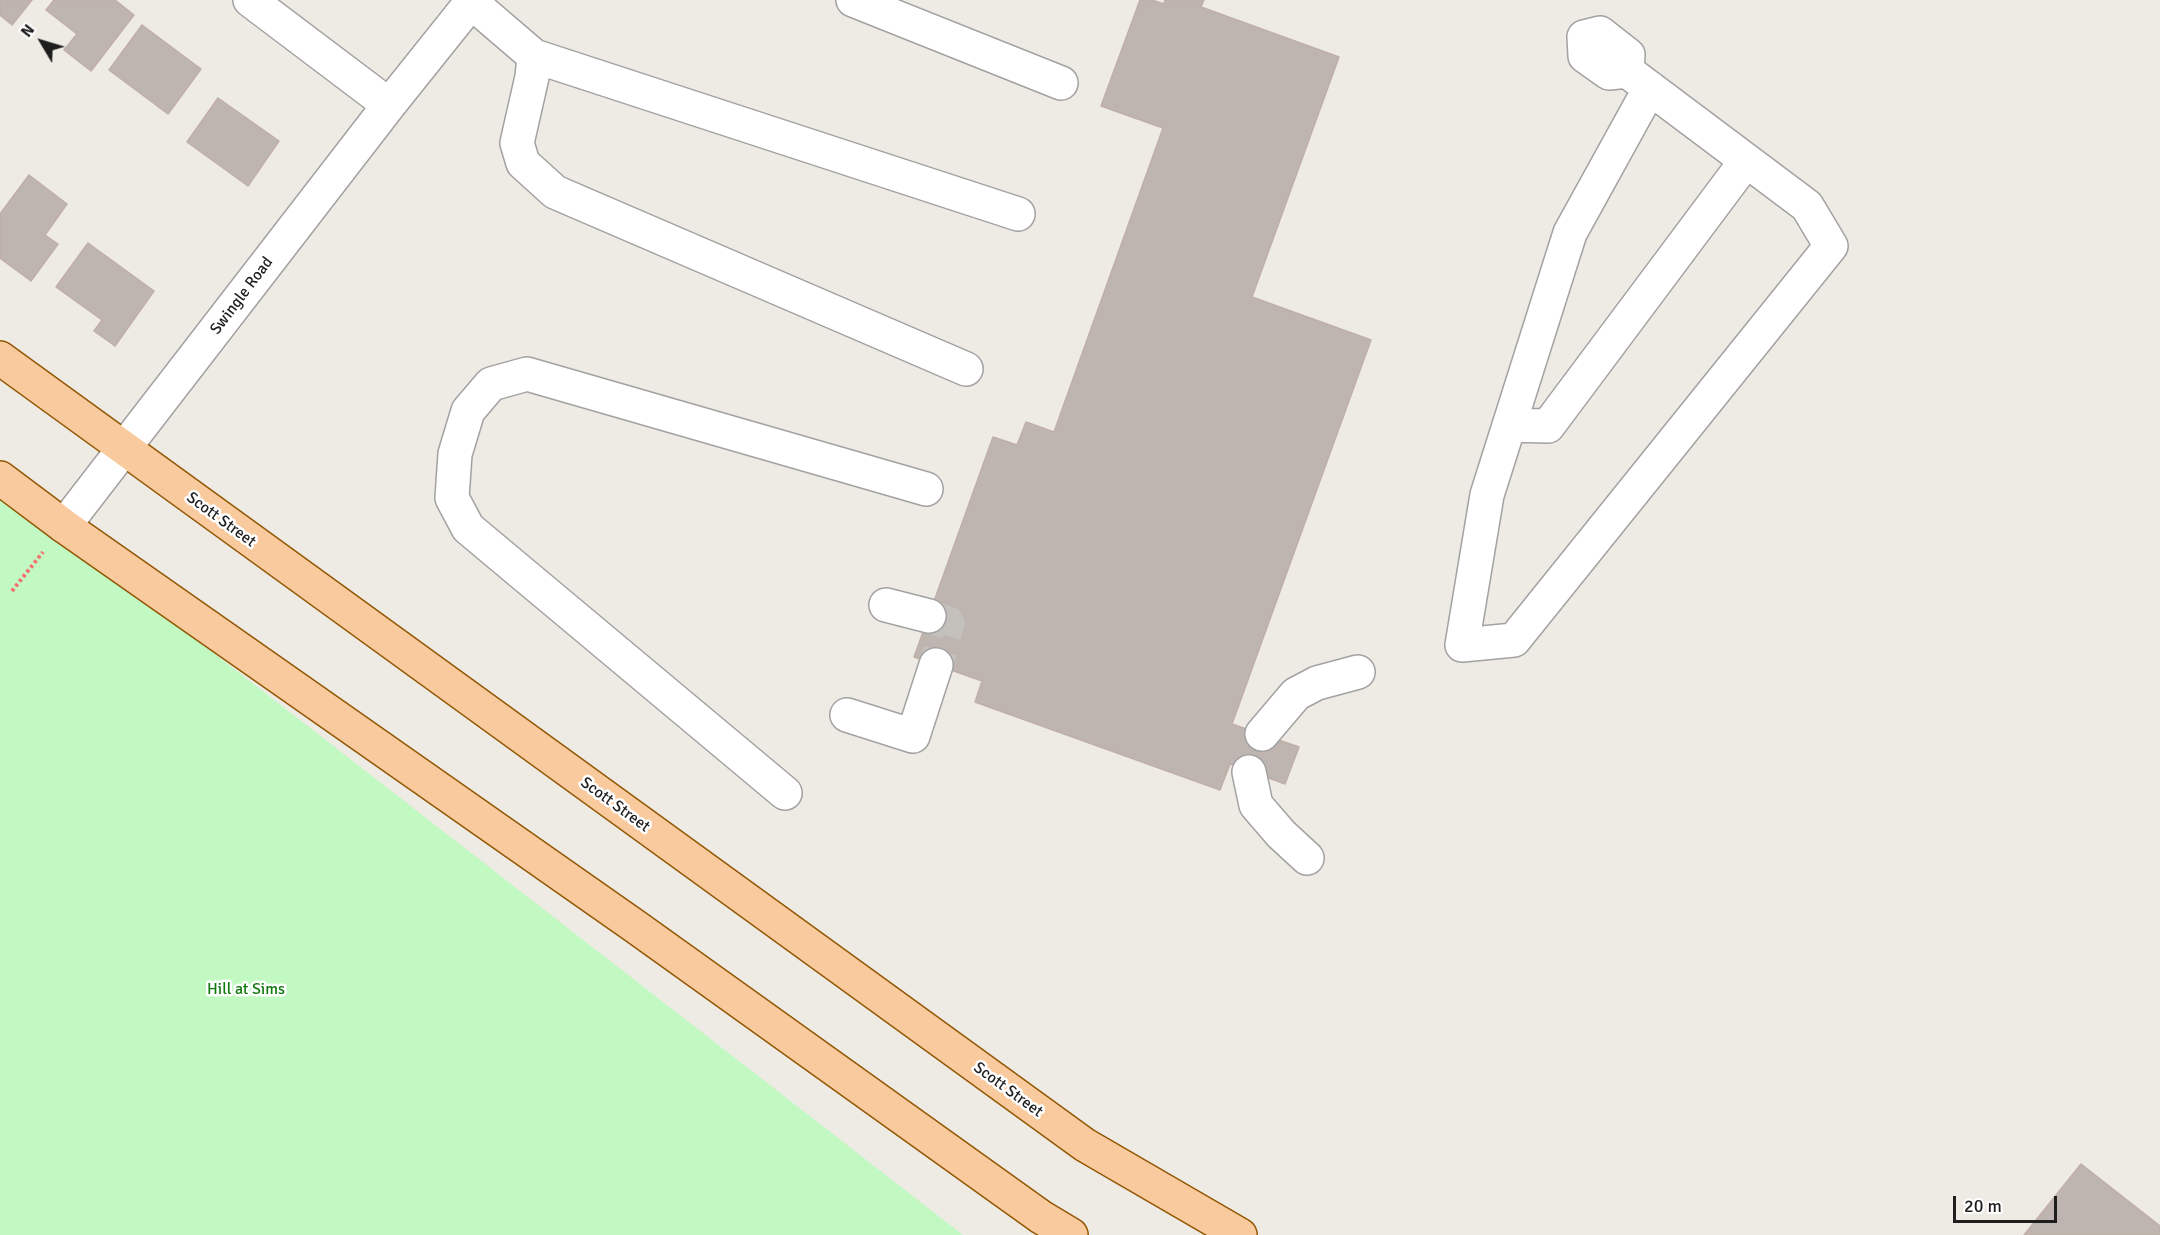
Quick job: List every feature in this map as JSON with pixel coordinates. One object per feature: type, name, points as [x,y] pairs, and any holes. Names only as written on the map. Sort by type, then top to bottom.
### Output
[{"type":"main road","name":"Scott Street","points":[[0,358],[1086,1146],[1240,1235]]},
{"type":"main road","points":[[0,478],[64,526],[626,920],[1041,1217],[1071,1235]]},
{"type":"street","points":[[250,0],[389,105]]},
{"type":"street","points":[[853,0],[1061,83]]},
{"type":"street","points":[[472,1],[534,56],[1018,214]]},
{"type":"street","name":"Swingle Road","points":[[64,526],[472,1]]},
{"type":"street","points":[[1575,31],[1585,56],[1609,73],[1639,80],[1807,206],[1831,246],[1514,640],[1462,645],[1487,495],[1570,233],[1639,80]]},
{"type":"street","points":[[534,56],[532,76],[517,143],[523,162],[555,192],[966,369]]},
{"type":"street","points":[[1510,425],[1548,426],[1746,161]]},
{"type":"street","points":[[785,793],[468,528],[452,498],[455,454],[468,411],[491,384],[527,374],[926,489]]},
{"type":"street","points":[[886,604],[928,616]]},
{"type":"street","points":[[847,715],[913,736],[936,665]]},
{"type":"street","points":[[1262,734],[1296,693],[1317,683],[1358,672]]},
{"type":"street","points":[[1249,772],[1256,805],[1281,834],[1307,858]]},
{"type":"path","points":[[12,591],[64,526]]},
{"type":"green space","name":"Hill at Sims","points":[[0,487],[963,1235],[0,1235]]},
{"type":"building","points":[[0,0],[32,0],[12,25],[0,15]]},
{"type":"building","points":[[54,0],[115,0],[134,15],[91,71],[64,50],[77,34],[46,10]]},
{"type":"building","points":[[1140,0],[1152,0],[1164,4],[1165,0],[1204,0],[1201,7],[1339,57],[1252,297],[1371,340],[1232,724],[1299,747],[1285,784],[1230,764],[1220,790],[975,702],[982,681],[914,657],[993,437],[1017,445],[1026,422],[1054,432],[1163,128],[1101,106]]},
{"type":"building","points":[[142,25],[201,69],[168,114],[109,70]]},
{"type":"building","points":[[218,98],[279,141],[248,186],[187,142]]},
{"type":"building","points":[[29,175],[67,204],[45,235],[58,244],[31,281],[0,258],[0,214]]},
{"type":"building","points":[[88,243],[154,291],[115,346],[94,331],[102,320],[56,287]]},
{"type":"building","points":[[2081,1164],[2160,1226],[2160,1235],[2024,1235]]},
{"type":"tunnel","points":[[929,616],[948,623],[936,665]]}]
